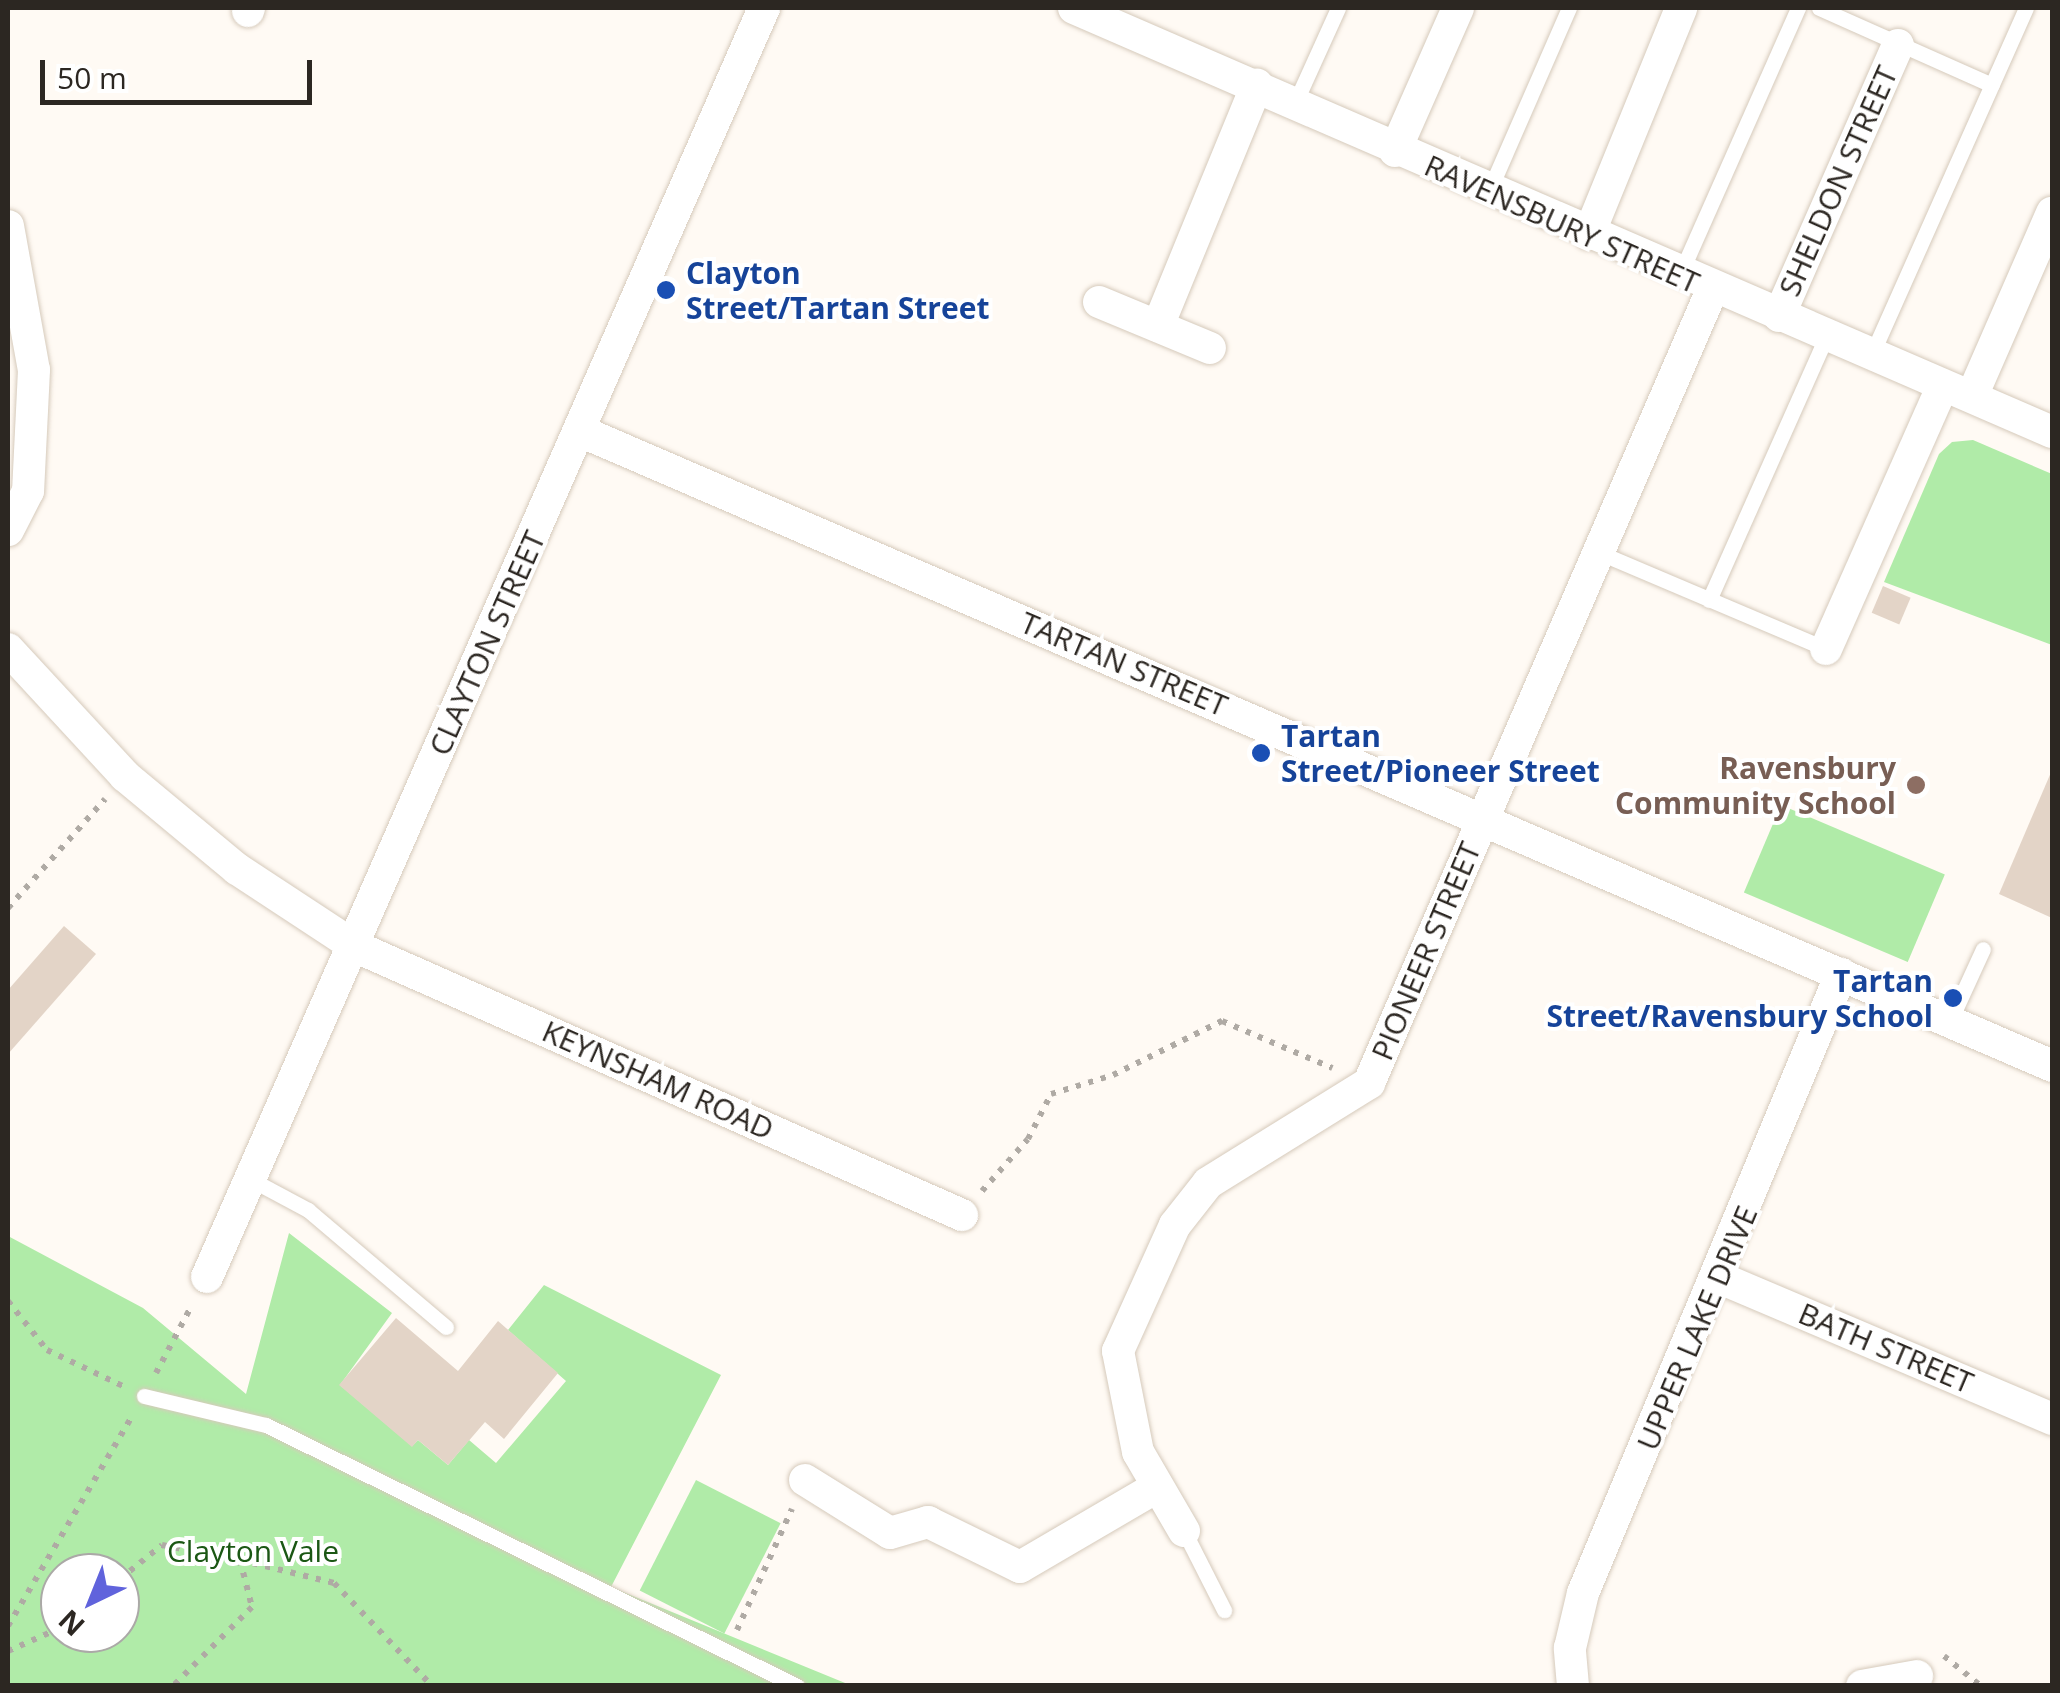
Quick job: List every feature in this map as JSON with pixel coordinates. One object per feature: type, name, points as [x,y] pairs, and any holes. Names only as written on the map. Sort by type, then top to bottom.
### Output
[{"type":"street","name":"CLAYTON STREET","points":[[207,1277],[764,8]]},
{"type":"street","name":"RAVENSBURY STREET","points":[[1074,8],[1257,85],[1395,151],[1712,290],[2052,432]]},
{"type":"street","points":[[1395,151],[1458,8]]},
{"type":"street","points":[[1589,234],[1680,8]]},
{"type":"street","name":"SHELDON STREET","points":[[1778,316],[1898,46]]},
{"type":"street","points":[[1158,326],[1257,85]]},
{"type":"street","points":[[1826,649],[2052,213]]},
{"type":"street","points":[[8,226],[34,370],[28,491],[8,530]]},
{"type":"street","name":"PIONEER STREET","points":[[1184,1531],[1138,1452],[1118,1350],[1176,1225],[1208,1182],[1368,1084],[1712,290]]},
{"type":"street","points":[[1099,302],[1210,348]]},
{"type":"street","name":"TARTAN STREET","points":[[580,431],[2052,1066]]},
{"type":"street","name":"KEYNSHAM ROAD","points":[[8,649],[126,776],[237,868],[354,946],[962,1215]]},
{"type":"street","name":"UPPER LAKE DRIVE","points":[[1573,1686],[1570,1648],[1583,1593],[1720,1278],[1841,974]]},
{"type":"street","name":"BATH STREET","points":[[1720,1278],[2052,1419]]},
{"type":"street","points":[[805,1480],[890,1533],[928,1522],[1020,1567],[1157,1487]]},
{"type":"street","points":[[1862,1686],[1917,1676]]},
{"type":"lane","points":[[1295,103],[1338,8]]},
{"type":"lane","points":[[1488,191],[1569,8]]},
{"type":"lane","points":[[1680,276],[1798,8]]},
{"type":"lane","points":[[1819,8],[1992,85]]},
{"type":"lane","points":[[1870,358],[2026,8]]},
{"type":"lane","points":[[1710,600],[1826,338]]},
{"type":"lane","points":[[1598,552],[1826,649]]},
{"type":"lane","points":[[1950,1022],[1983,949]]},
{"type":"lane","points":[[250,1180],[308,1210],[446,1328]]},
{"type":"lane","points":[[144,1396],[266,1425],[798,1686]]},
{"type":"lane","points":[[1184,1531],[1224,1610]]},
{"type":"path","points":[[8,908],[126,776]]},
{"type":"path","points":[[962,1215],[1028,1139],[1051,1094],[1113,1075],[1222,1021],[1368,1084]]},
{"type":"path","points":[[8,1626],[144,1396],[207,1277]]},
{"type":"path","points":[[8,1301],[47,1350],[144,1396]]},
{"type":"path","points":[[727,1654],[805,1480]]},
{"type":"path","points":[[140,1563],[162,1545],[334,1583],[432,1686]]},
{"type":"path","points":[[173,1686],[252,1607],[240,1560]]},
{"type":"path","points":[[8,1651],[40,1637]]},
{"type":"path","points":[[476,1686],[489,1686]]},
{"type":"path","points":[[1997,1686],[2040,1686]]},
{"type":"green space","points":[[1973,440],[2052,474],[2052,645],[1884,582],[1939,454],[1952,442]]},
{"type":"green space","points":[[1781,805],[1945,875],[1908,962],[1744,892]]},
{"type":"green space","name":"Clayton Vale","points":[[289,1233],[392,1313],[340,1385],[412,1446],[418,1440],[448,1465],[469,1440],[496,1463],[566,1381],[508,1330],[544,1285],[721,1375],[611,1587],[850,1685],[8,1685],[8,1236],[143,1308],[246,1394]]},
{"type":"green space","points":[[696,1480],[781,1523],[724,1634],[640,1590]]},
{"type":"building","points":[[1883,586],[1911,598],[1899,624],[1872,613]]},
{"type":"building","points":[[2052,770],[2052,918],[1999,894]]},
{"type":"building","points":[[64,926],[96,954],[8,1054],[8,990]]},
{"type":"building","points":[[396,1318],[458,1371],[498,1321],[558,1373],[504,1439],[485,1422],[448,1465],[418,1440],[412,1447],[339,1385]]},
{"type":"place","name":"Clayton Street/Tartan Street","points":[[666,290]]},
{"type":"place","name":"Tartan Street/Pioneer Street","points":[[1261,753]]},
{"type":"place","name":"Ravensbury Community School","points":[[1916,785]]},
{"type":"place","name":"Tartan Street/Ravensbury School","points":[[1953,998]]}]
